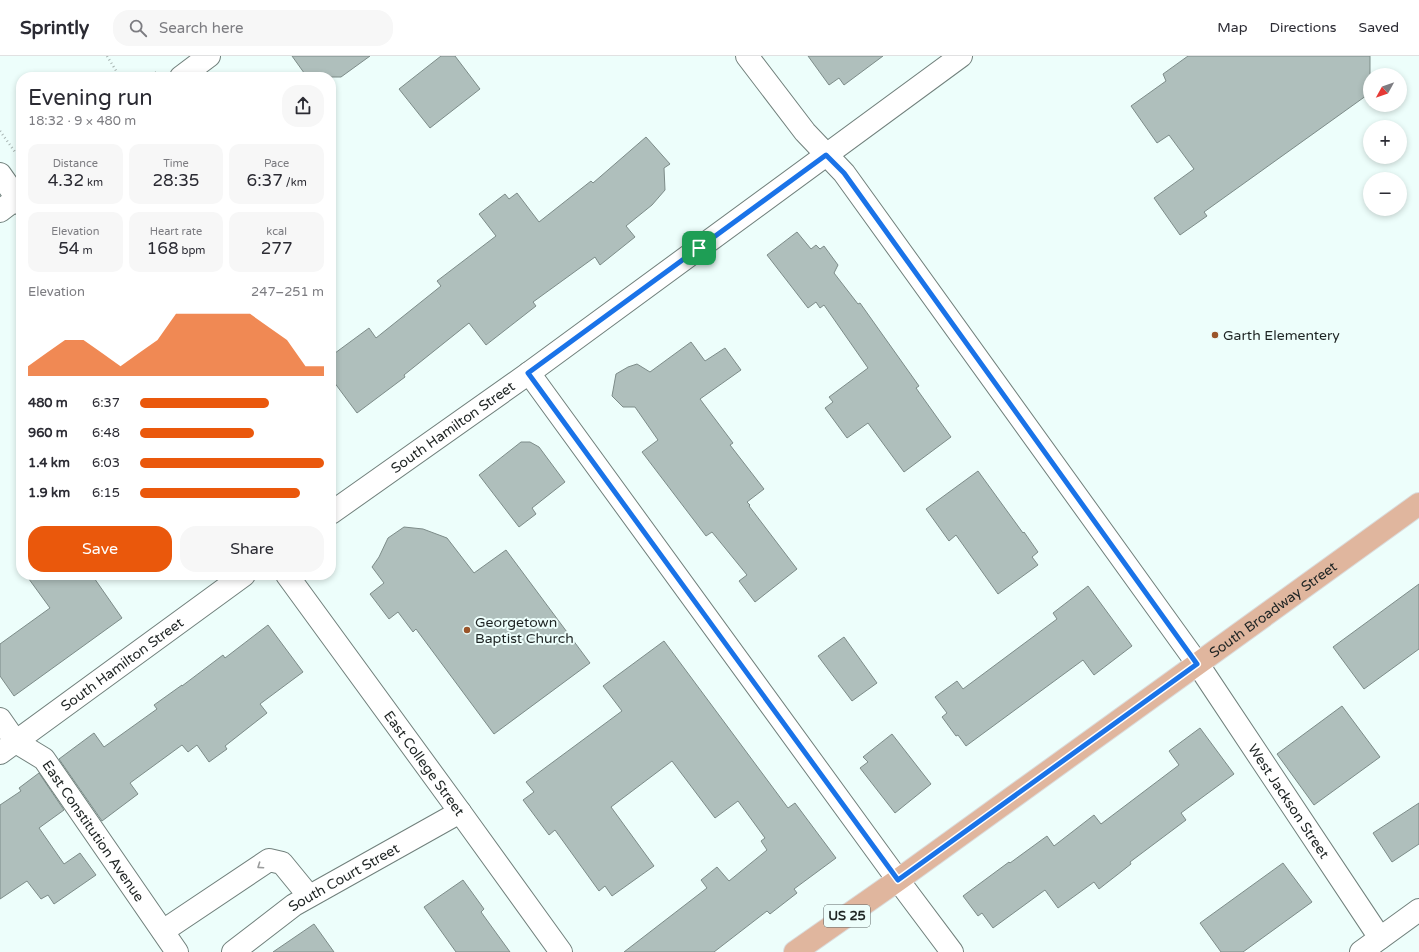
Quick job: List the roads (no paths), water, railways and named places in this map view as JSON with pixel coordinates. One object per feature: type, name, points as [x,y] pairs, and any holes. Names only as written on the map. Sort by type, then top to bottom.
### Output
[{"type":"main road","name":"South Broadway Street","points":[[795,952],[898,880],[1419,504]]},
{"type":"street","points":[[188,72],[209,56]]},
{"type":"street","name":"West Jackson Street","points":[[747,56],[805,132],[844,173],[1197,664],[1380,938]]},
{"type":"street","name":"South Hamilton Street","points":[[336,509],[528,373],[960,56]]},
{"type":"street","points":[[0,174],[15,202]]},
{"type":"street","points":[[528,373],[952,952]]},
{"type":"street","name":"South Hamilton Street","points":[[8,747],[237,580]]},
{"type":"street","name":"East College Street","points":[[291,580],[561,952]]},
{"type":"street","name":"East Constitution Avenue","points":[[0,719],[8,747],[44,759],[177,952]]},
{"type":"street","name":"South Court Street","points":[[233,952],[294,905],[460,812]]},
{"type":"street","points":[[163,931],[269,860],[282,863],[309,896]]},
{"type":"street","points":[[1361,952],[1419,910]]},
{"type":"place","name":"Garth Elementery","points":[[1215,335]]},
{"type":"place","name":"Georgetown Baptist Church","points":[[467,630]]}]
